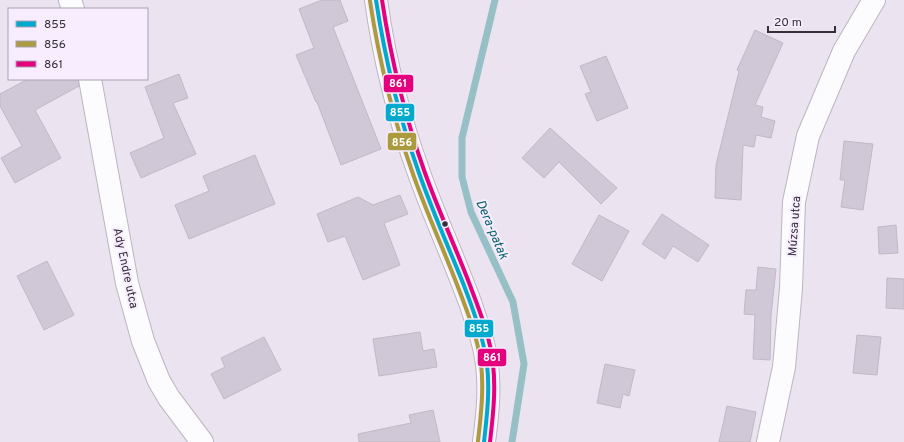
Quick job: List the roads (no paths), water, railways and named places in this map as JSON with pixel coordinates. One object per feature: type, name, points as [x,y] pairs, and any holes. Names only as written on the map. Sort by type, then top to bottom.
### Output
[{"type":"street","points":[[376,0],[380,33],[401,115],[414,158],[438,223],[464,286],[485,351],[488,373],[488,410],[484,442]]},
{"type":"street","name":"Múzsa utca","points":[[768,442],[784,366],[791,288],[794,202],[808,136],[844,52],[874,0]]},
{"type":"street","name":"Ady Endre utca","points":[[90,80],[127,283],[142,342],[156,376],[169,398],[202,442]]},
{"type":"waterway","name":"Dera-patak","points":[[495,0],[462,138],[462,177],[471,212],[513,302],[524,364],[512,442]]}]
